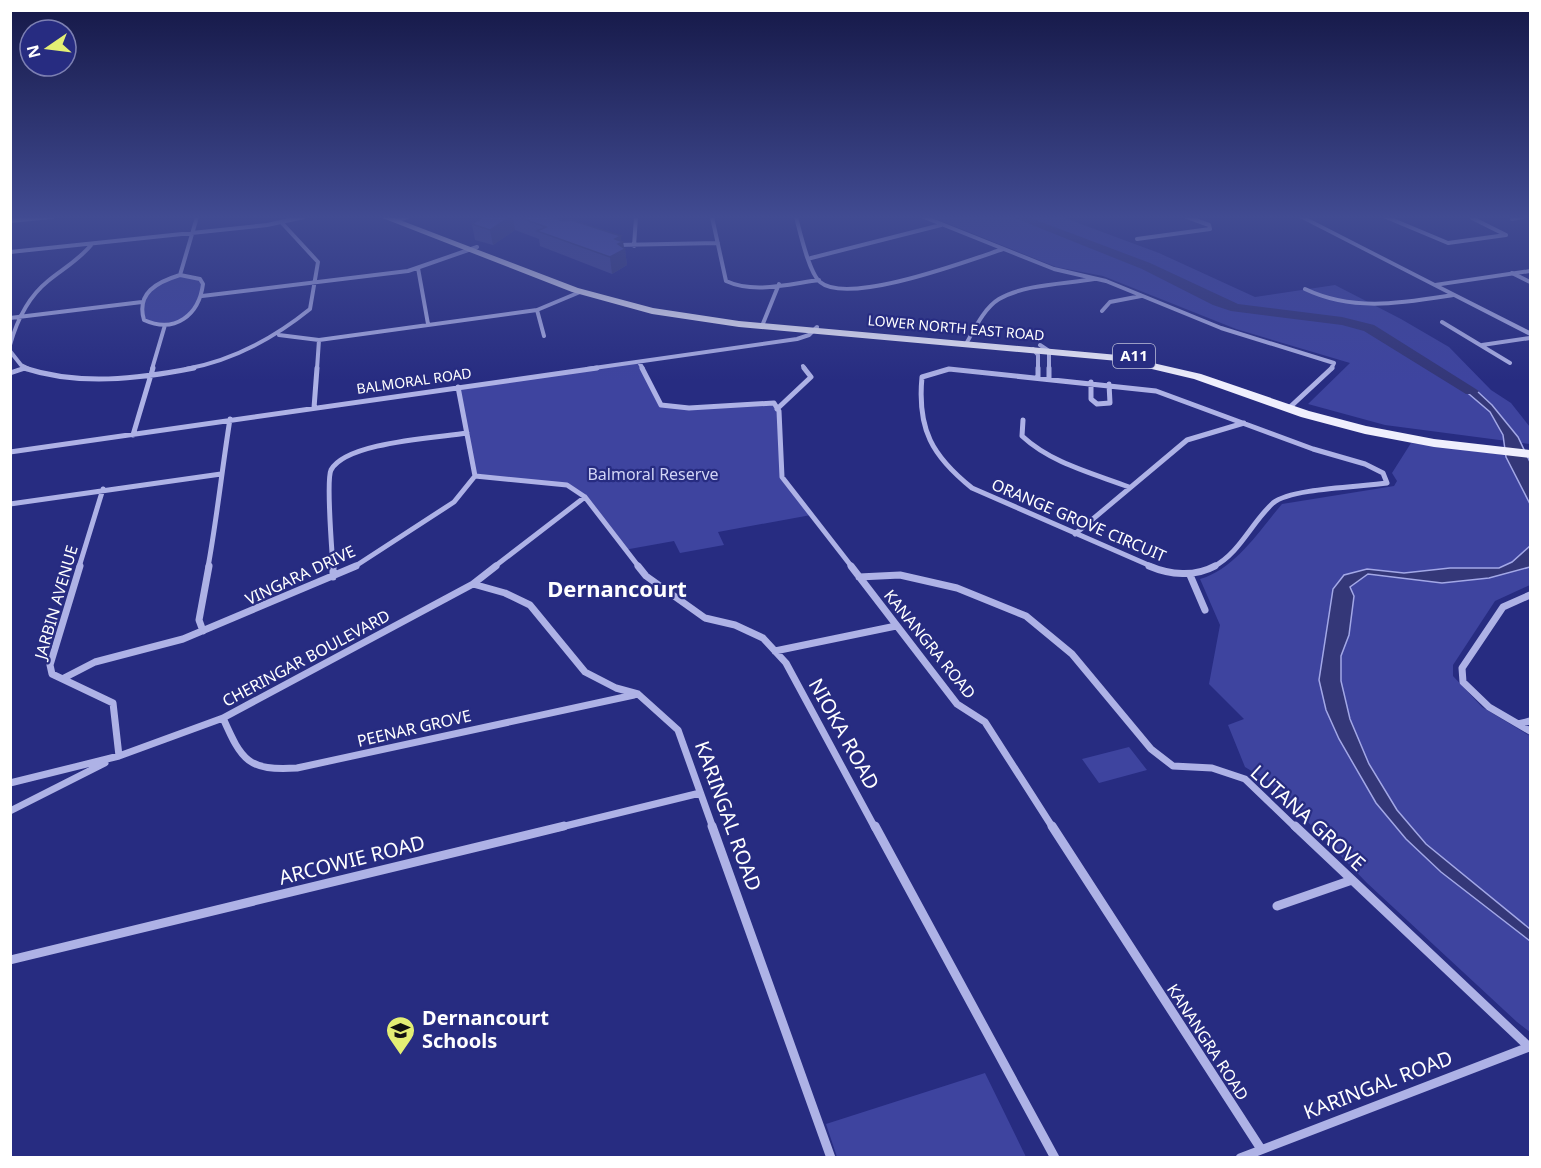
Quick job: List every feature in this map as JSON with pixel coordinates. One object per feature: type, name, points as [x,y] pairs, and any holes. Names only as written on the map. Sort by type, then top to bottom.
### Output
[{"type":"main road","name":"LOWER NORTH EAST ROAD","points":[[530,272],[580,292],[664,313],[815,329],[1041,348],[1103,356],[1167,368],[1211,380],[1375,433],[1530,454]]},
{"type":"main road","name":"LOWER NORTH EAST ROAD","points":[[539,272],[623,298],[763,324]]},
{"type":"main road","name":"LOWER NORTH EAST ROAD","points":[[1472,445],[1530,449]]},
{"type":"street","points":[[10,345],[18,317],[40,288],[64,272]]},
{"type":"street","points":[[10,351],[25,368],[54,376],[100,378],[150,376],[240,354],[279,335],[310,309],[317,272]]},
{"type":"street","points":[[202,296],[392,272]]},
{"type":"street","points":[[419,272],[428,324]]},
{"type":"street","points":[[724,272],[726,280],[732,285],[819,281],[839,291],[878,286],[927,272]]},
{"type":"street","points":[[816,272],[819,281]]},
{"type":"street","points":[[1066,272],[1098,278],[1221,328],[1334,363],[1335,366],[1292,406]]},
{"type":"street","points":[[1408,272],[1530,336]]},
{"type":"street","points":[[1435,285],[1525,272]]},
{"type":"street","points":[[1512,273],[1530,282]]},
{"type":"street","points":[[180,275],[200,279],[203,284],[202,296],[191,315],[165,325],[151,324],[144,320],[142,302],[154,284],[180,275]]},
{"type":"street","points":[[966,341],[997,300],[1017,292],[1098,278]]},
{"type":"street","points":[[763,324],[779,284]]},
{"type":"street","points":[[1305,289],[1319,297],[1382,305],[1453,295]]},
{"type":"street","points":[[279,335],[319,340],[537,310],[580,292]]},
{"type":"street","points":[[1102,311],[1110,302],[1141,296]]},
{"type":"street","points":[[10,318],[142,302]]},
{"type":"street","points":[[537,310],[544,336]]},
{"type":"street","points":[[1442,322],[1510,363]]},
{"type":"street","points":[[133,435],[165,325]]},
{"type":"street","name":"BALMORAL ROAD","points":[[10,452],[797,339],[815,329]]},
{"type":"street","points":[[1482,345],[1530,336]]},
{"type":"street","points":[[314,408],[319,340]]},
{"type":"street","points":[[1038,377],[1038,355],[1041,348]]},
{"type":"street","points":[[1041,348],[1049,378]]},
{"type":"street","points":[[639,362],[661,405],[677,408],[759,401],[774,403],[777,409],[811,377],[803,366]]},
{"type":"street","points":[[10,373],[25,368]]},
{"type":"street","name":"ORANGE GROVE CIRCUIT","points":[[949,369],[1049,378],[1156,391],[1313,449],[1365,465],[1383,473],[1387,483],[1302,494],[1276,501],[1226,559],[1208,572],[1190,575],[1163,572],[972,488],[946,466],[929,442],[918,403],[922,377],[931,372],[949,369]]},
{"type":"street","points":[[1091,382],[1091,399],[1097,404],[1110,403],[1109,384]]},
{"type":"street","points":[[458,387],[475,476]]},
{"type":"street","name":"KANANGRA ROAD","points":[[777,409],[782,477],[957,704],[985,722],[1261,1149]]},
{"type":"street","points":[[203,631],[199,620],[221,495],[221,474],[230,419]]},
{"type":"street","points":[[1023,420],[1022,436],[1035,448],[1129,487]]},
{"type":"street","points":[[1075,534],[1187,440],[1244,423]]},
{"type":"street","points":[[333,577],[330,472],[340,459],[365,449],[467,433]]},
{"type":"street","points":[[10,504],[221,474]]},
{"type":"street","name":"NIOKA ROAD","points":[[475,476],[567,484],[585,497],[646,576],[705,618],[735,625],[763,638],[775,651],[792,674],[1055,1158]]},
{"type":"street","name":"VINGARA DRIVE","points":[[64,678],[95,662],[203,631],[350,570],[454,502],[475,476]]},
{"type":"street","name":"JARBIN AVENUE","points":[[103,489],[50,665],[52,674],[113,703],[119,756]]},
{"type":"street","name":"CHERINGAR BOULEVARD","points":[[10,783],[119,756],[223,718],[473,584],[585,497]]},
{"type":"street","name":"LUTANA GROVE","points":[[859,577],[900,575],[957,588],[1026,616],[1072,654],[1151,749],[1173,766],[1212,768],[1245,778],[1530,1047]]},
{"type":"street","points":[[1190,575],[1205,610]]},
{"type":"street","name":"KARINGAL ROAD","points":[[473,584],[505,593],[530,605],[585,672],[616,688],[638,694],[678,730],[831,1158]]},
{"type":"street","points":[[1530,595],[1503,607],[1462,668],[1463,682],[1489,707],[1530,731]]},
{"type":"street","points":[[775,651],[896,626]]},
{"type":"street","name":"PEENAR GROVE","points":[[223,718],[242,758],[256,769],[273,771],[297,768],[638,694]]},
{"type":"street","points":[[1517,725],[1530,721]]},
{"type":"street","points":[[10,811],[119,756]]},
{"type":"street","name":"ARCOWIE ROAD","points":[[10,960],[700,793]]},
{"type":"street","points":[[1277,906],[1352,880]]},
{"type":"street","name":"KARINGAL ROAD","points":[[1240,1158],[1530,1047]]},
{"type":"green space","points":[[1080,272],[1199,272],[1255,297],[1335,285],[1449,347],[1491,390],[1511,403],[1530,427],[1530,444],[1385,425],[1308,404],[1350,363],[1236,329],[1103,276]]},
{"type":"green space","points":[[180,275],[199,279],[203,284],[196,306],[191,313],[184,318],[166,323],[144,320],[145,301],[151,290]]},
{"type":"green space","name":"Balmoral Reserve","points":[[639,362],[661,405],[677,408],[774,403],[779,411],[782,477],[811,515],[718,532],[724,545],[680,553],[674,541],[624,550],[585,497],[567,485],[475,476],[458,387]]},
{"type":"green space","points":[[1411,443],[1530,458],[1530,585],[1495,601],[1453,665],[1453,676],[1482,707],[1530,736],[1530,1032],[1367,883],[1268,781],[1245,767],[1228,725],[1244,719],[1209,684],[1220,625],[1200,579],[1225,567],[1246,548],[1282,504],[1394,486],[1397,481],[1392,473]]},
{"type":"green space","points":[[1129,747],[1147,770],[1099,783],[1082,759]]},
{"type":"green space","points":[[985,1073],[1026,1157],[837,1157],[826,1124]]},
{"type":"shaded area","points":[[1449,377],[1477,391],[1492,405],[1518,437],[1530,462],[1530,504],[1506,457],[1503,435],[1490,412]]},
{"type":"shaded area","points":[[1530,546],[1530,567],[1489,578],[1442,583],[1368,574],[1350,587],[1354,596],[1349,635],[1341,656],[1341,681],[1350,719],[1369,764],[1397,810],[1426,844],[1530,929],[1530,941],[1441,872],[1406,839],[1376,803],[1339,739],[1326,710],[1319,680],[1333,589],[1344,575],[1367,569],[1404,573],[1450,568],[1499,568],[1512,562]]},
{"type":"waterway","points":[[1157,272],[1218,302],[1236,308],[1342,321],[1369,328],[1471,391]]},
{"type":"place","name":"Dernancourt Schools","points":[[401,1056]]},
{"type":"district","name":"Dernancourt","points":[[617,589]]}]
